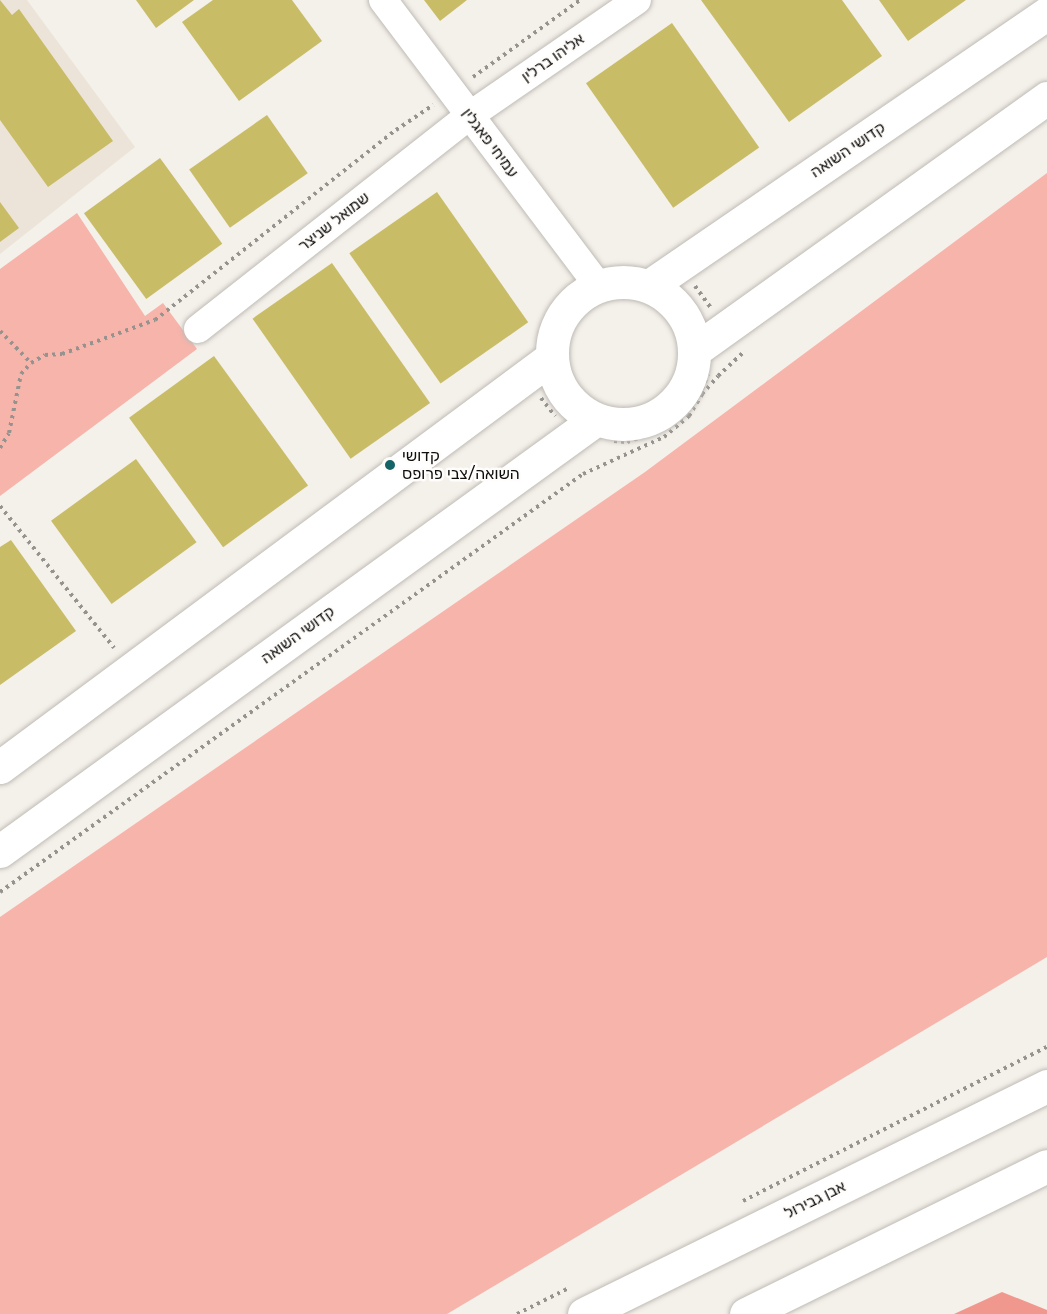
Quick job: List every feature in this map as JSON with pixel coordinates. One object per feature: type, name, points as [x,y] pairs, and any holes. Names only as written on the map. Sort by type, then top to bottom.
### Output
[{"type":"street","name":"עמיחי פאגלין","points":[[383,0],[598,285]]},
{"type":"street","name":"אליהו ברלין","points":[[469,116],[637,0]]},
{"type":"street","name":"קדושי השואה","points":[[649,286],[1047,13]]},
{"type":"street","points":[[694,350],[1047,98]]},
{"type":"street","name":"שמואל שניצר","points":[[198,329],[469,116]]},
{"type":"street","points":[[623,282],[649,286],[667,296],[681,311],[691,329],[694,350],[692,374],[681,395],[664,412],[643,422],[619,425],[595,420],[578,409],[564,395],[555,377],[551,358],[553,335],[562,314],[578,297],[598,285],[623,282]]},
{"type":"street","points":[[0,766],[551,358]]},
{"type":"street","name":"קדושי השואה","points":[[0,850],[595,420]]},
{"type":"street","name":"אבן גבירול","points":[[577,1301],[1047,1086]]},
{"type":"street","points":[[746,1314],[1047,1166]]},
{"type":"path","points":[[506,52],[580,0]]},
{"type":"path","points":[[0,447],[9,433],[21,374],[31,363],[45,355],[62,354],[155,320],[396,130]]},
{"type":"path","points":[[0,331],[31,363]]},
{"type":"path","points":[[0,892],[583,474],[664,437],[689,416],[718,376],[750,347]]},
{"type":"path","points":[[0,506],[131,669]]},
{"type":"path","points":[[741,1203],[1047,1047]]},
{"type":"path","points":[[516,1314],[577,1301]]},
{"type":"shaded area","points":[[0,0],[27,0],[135,147],[0,254]]},
{"type":"shaded area","points":[[1047,173],[1047,957],[447,1314],[0,1314],[0,917],[645,472]]},
{"type":"shaded area","points":[[77,213],[145,316],[163,303],[197,349],[0,496],[0,269]]},
{"type":"shaded area","points":[[1002,1292],[1047,1310],[1047,1314],[954,1314]]},
{"type":"building","points":[[0,0],[12,15],[19,9],[113,141],[48,187],[0,120]]},
{"type":"building","points":[[136,0],[194,0],[156,28]]},
{"type":"building","points":[[213,0],[292,0],[322,41],[239,101],[182,22]]},
{"type":"building","points":[[424,0],[467,0],[440,21]]},
{"type":"building","points":[[701,0],[842,0],[882,56],[789,122]]},
{"type":"building","points":[[879,0],[966,0],[908,41]]},
{"type":"building","points":[[672,23],[759,148],[673,208],[586,83]]},
{"type":"building","points":[[267,115],[308,173],[230,228],[189,169]]},
{"type":"building","points":[[160,158],[222,244],[146,299],[84,213]]},
{"type":"building","points":[[437,192],[528,322],[441,384],[349,253]]},
{"type":"building","points":[[0,202],[19,228],[0,242]]},
{"type":"building","points":[[332,263],[430,403],[351,459],[253,319]]},
{"type":"building","points":[[214,356],[308,485],[223,547],[129,418]]},
{"type":"building","points":[[136,459],[197,542],[112,604],[51,521]]},
{"type":"building","points":[[11,540],[76,631],[0,685],[0,547]]},
{"type":"place","name":"קדושי השואה/צבי פרופס","points":[[390,465]]}]
